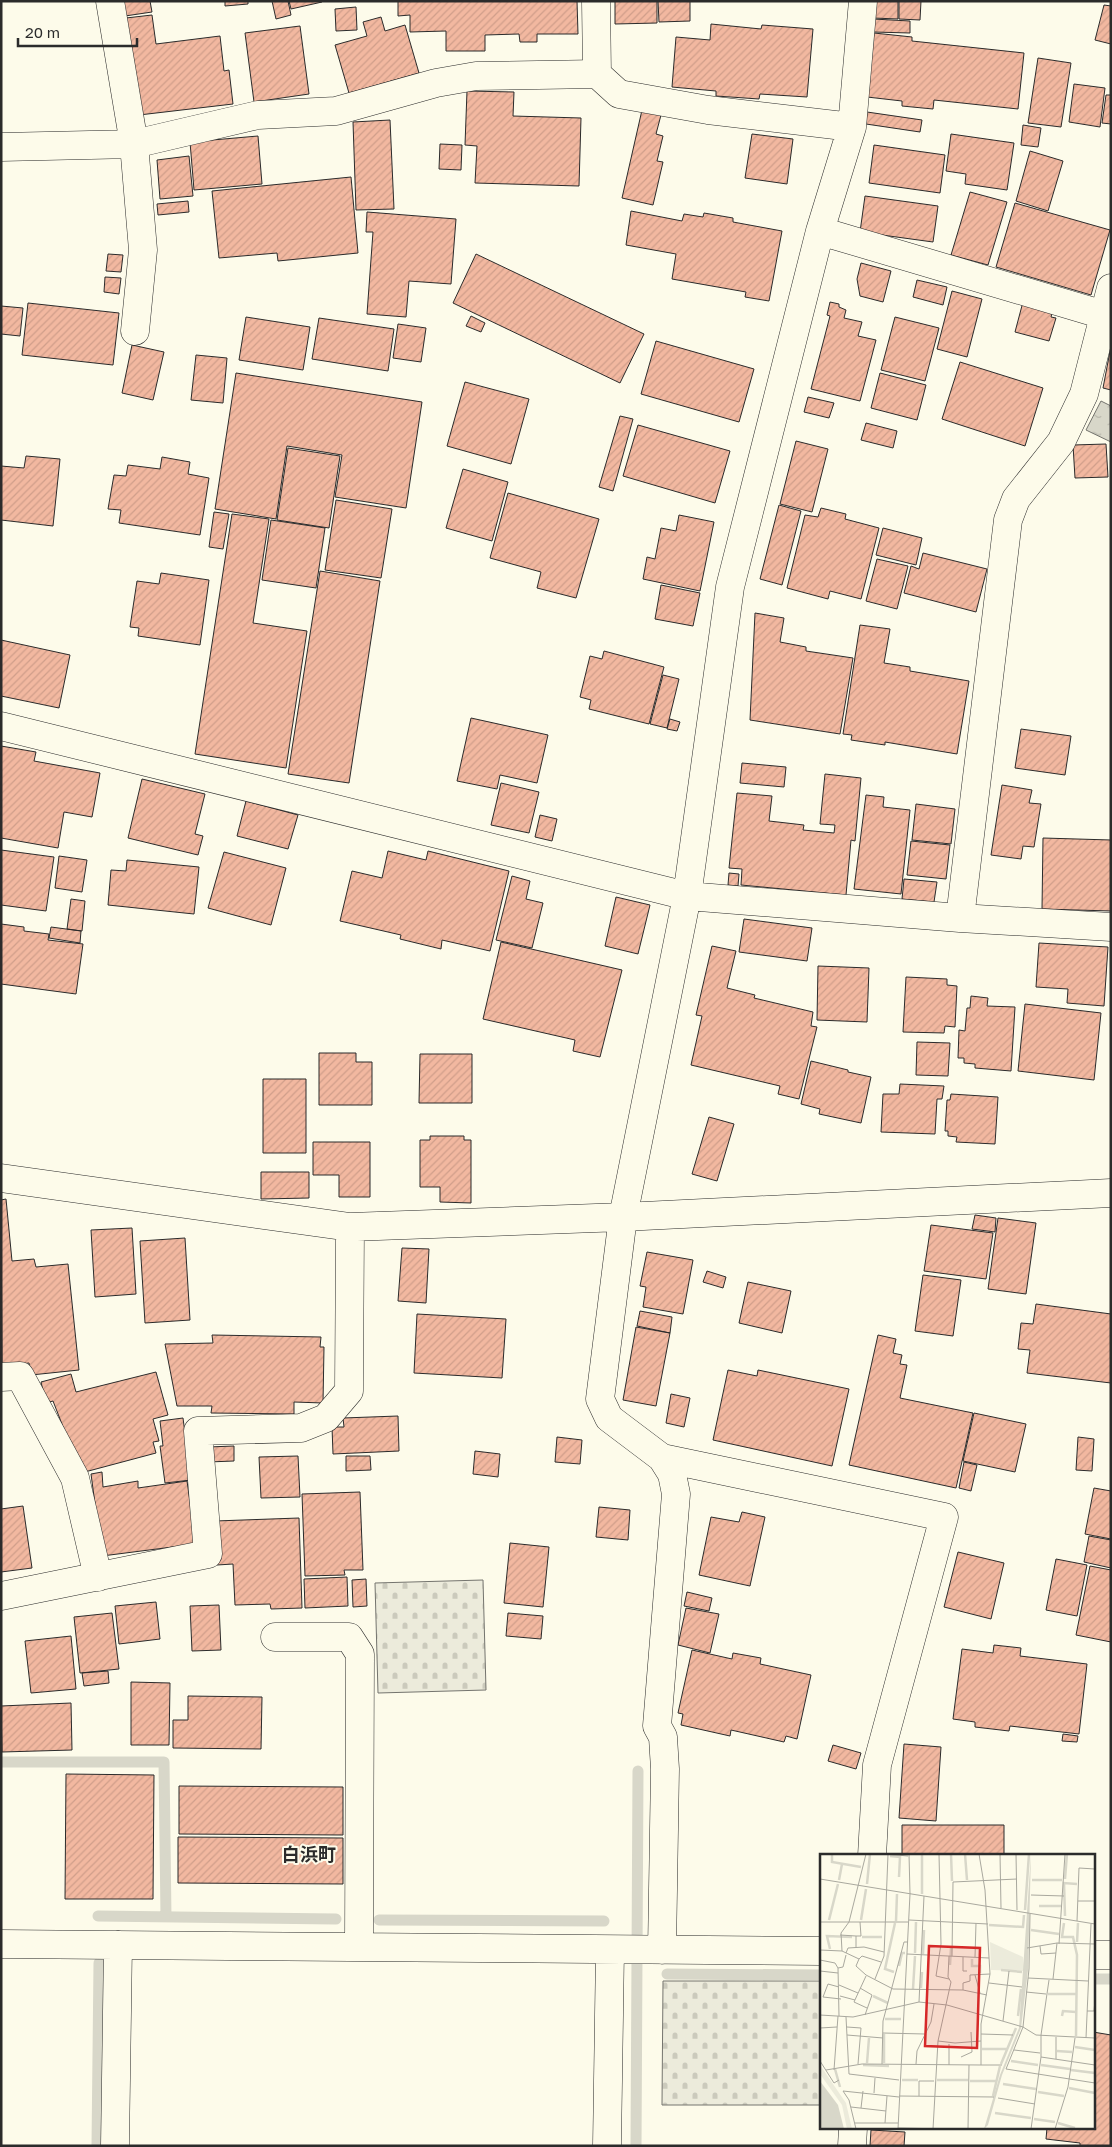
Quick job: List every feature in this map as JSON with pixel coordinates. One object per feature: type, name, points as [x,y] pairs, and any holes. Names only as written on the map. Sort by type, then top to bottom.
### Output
[{"type":"street","points":[[110,1],[134,144],[143,250],[135,331]]},
{"type":"street","points":[[596,1],[597,74]]},
{"type":"street","points":[[659,1950],[665,1769],[662,1737],[657,1726],[676,1494],[672,1474],[662,1458],[609,1418],[600,1399],[623,1217],[687,896],[730,587],[820,230],[852,127],[864,1]]},
{"type":"street","points":[[1,146],[134,144],[258,115],[336,110],[436,83],[476,76],[597,74],[619,94],[708,110],[852,127]]},
{"type":"street","points":[[820,230],[1104,315]]},
{"type":"street","points":[[960,918],[1008,520],[1016,499],[1061,442],[1084,394],[1111,288]]},
{"type":"street","points":[[1,726],[687,896],[960,918],[1111,927]]},
{"type":"street","points":[[1,1178],[350,1227],[623,1217],[1111,1193]]},
{"type":"street","points":[[1,1596],[208,1554],[198,1431],[301,1428],[326,1418],[349,1391],[350,1227]]},
{"type":"street","points":[[1,1376],[20,1376],[75,1478],[98,1577]]},
{"type":"street","points":[[662,1458],[944,1517],[877,1766],[872,1854]]},
{"type":"street","points":[[275,1637],[349,1636],[360,1654],[359,1947]]},
{"type":"street","points":[[1,1944],[820,1951]]},
{"type":"street","points":[[115,2146],[118,1945]]},
{"type":"street","points":[[607,2146],[614,1950]]},
{"type":"street","points":[[1094,1955],[1111,1956]]},
{"type":"street","points":[[852,2146],[853,2130]]},
{"type":"green space","points":[[483,1580],[486,1690],[378,1693],[375,1583]]},
{"type":"green space","points":[[663,1981],[820,1981],[820,2105],[662,2105]]},
{"type":"water","points":[[1101,401],[1111,406],[1111,442],[1086,430]]},
{"type":"building","points":[[123,1],[150,1],[152,12],[125,16]]},
{"type":"building","points":[[225,1],[248,1],[248,4],[225,6]]},
{"type":"building","points":[[272,1],[288,1],[291,15],[276,19]]},
{"type":"building","points":[[289,1],[321,1],[322,2],[291,9]]},
{"type":"building","points":[[398,1],[577,1],[578,34],[537,34],[537,42],[520,42],[519,34],[485,35],[485,51],[446,51],[446,31],[410,32],[410,15],[398,16]]},
{"type":"building","points":[[615,1],[657,1],[657,23],[615,24]]},
{"type":"building","points":[[658,1],[690,1],[690,21],[659,22]]},
{"type":"building","points":[[874,1],[898,1],[898,19],[873,18]]},
{"type":"building","points":[[899,1],[921,1],[920,20],[899,19]]},
{"type":"building","points":[[1104,5],[1111,6],[1111,44],[1095,40]]},
{"type":"building","points":[[356,7],[357,30],[336,31],[335,9]]},
{"type":"building","points":[[152,15],[156,44],[220,36],[224,71],[229,70],[233,104],[139,115],[126,18]]},
{"type":"building","points":[[381,17],[385,31],[405,25],[419,73],[349,93],[335,45],[367,36],[363,22]]},
{"type":"building","points":[[873,19],[910,21],[910,33],[873,32]]},
{"type":"building","points":[[711,24],[761,29],[762,25],[813,29],[807,97],[760,94],[759,99],[716,96],[716,91],[672,87],[676,37],[710,40]]},
{"type":"building","points":[[300,26],[309,94],[254,102],[245,33]]},
{"type":"building","points":[[874,33],[912,37],[912,41],[1024,53],[1018,109],[934,100],[933,109],[902,106],[902,101],[867,97]]},
{"type":"building","points":[[1038,58],[1071,63],[1061,127],[1028,123]]},
{"type":"building","points":[[1074,84],[1105,88],[1100,127],[1069,122]]},
{"type":"building","points":[[467,91],[514,92],[513,116],[581,118],[579,186],[475,183],[477,146],[465,145]]},
{"type":"building","points":[[1106,95],[1111,95],[1111,124],[1102,123]]},
{"type":"building","points":[[642,110],[661,115],[656,134],[663,136],[657,161],[663,162],[653,205],[622,198]]},
{"type":"building","points":[[867,112],[922,120],[920,132],[866,124]]},
{"type":"building","points":[[390,120],[394,209],[356,210],[353,122]]},
{"type":"building","points":[[1023,125],[1041,128],[1038,147],[1021,145]]},
{"type":"building","points":[[752,134],[793,139],[787,184],[745,178]]},
{"type":"building","points":[[951,134],[1014,143],[1007,190],[965,184],[966,174],[946,171]]},
{"type":"building","points":[[258,136],[262,184],[194,190],[190,142]]},
{"type":"building","points":[[440,144],[462,145],[461,170],[439,169]]},
{"type":"building","points":[[874,145],[945,155],[940,193],[869,183]]},
{"type":"building","points":[[1030,151],[1063,161],[1048,211],[1016,201]]},
{"type":"building","points":[[189,156],[193,196],[160,199],[157,160]]},
{"type":"building","points":[[351,177],[358,253],[278,261],[277,253],[219,258],[212,191]]},
{"type":"building","points":[[970,192],[1007,202],[988,265],[951,255]]},
{"type":"building","points":[[865,196],[938,206],[933,242],[860,232]]},
{"type":"building","points":[[188,201],[189,212],[158,215],[157,204]]},
{"type":"building","points":[[1015,203],[1110,230],[1091,295],[996,267]]},
{"type":"building","points":[[631,211],[682,221],[684,214],[703,217],[704,213],[733,218],[733,222],[782,231],[769,301],[745,297],[746,292],[672,279],[676,254],[626,245]]},
{"type":"building","points":[[367,212],[456,219],[451,284],[409,281],[406,317],[367,314],[373,232],[366,232]]},
{"type":"building","points":[[108,254],[123,255],[121,272],[106,271]]},
{"type":"building","points":[[476,254],[644,334],[620,383],[453,303]]},
{"type":"building","points":[[861,263],[891,271],[883,302],[860,296],[857,279]]},
{"type":"building","points":[[105,277],[121,278],[119,294],[104,292]]},
{"type":"building","points":[[917,280],[947,287],[943,305],[913,297]]},
{"type":"building","points":[[952,291],[982,299],[967,357],[937,349]]},
{"type":"building","points":[[1024,298],[1054,306],[1051,317],[1056,318],[1049,341],[1015,332]]},
{"type":"building","points":[[830,302],[839,304],[839,307],[846,310],[844,318],[862,322],[858,336],[876,340],[860,401],[811,389],[830,316],[827,315]]},
{"type":"building","points":[[28,303],[119,313],[113,365],[22,355]]},
{"type":"building","points":[[1,306],[23,308],[20,336],[1,334]]},
{"type":"building","points":[[471,316],[485,323],[481,332],[466,326]]},
{"type":"building","points":[[246,317],[310,327],[303,370],[239,360]]},
{"type":"building","points":[[895,317],[939,328],[925,381],[881,370]]},
{"type":"building","points":[[319,318],[394,329],[388,371],[312,359]]},
{"type":"building","points":[[398,324],[426,328],[421,362],[393,358]]},
{"type":"building","points":[[656,341],[754,369],[739,422],[641,394]]},
{"type":"building","points":[[132,345],[164,352],[153,400],[122,393]]},
{"type":"building","points":[[1111,346],[1111,390],[1103,388]]},
{"type":"building","points":[[196,355],[227,358],[223,403],[191,400]]},
{"type":"building","points":[[960,362],[1043,388],[1025,446],[942,419]]},
{"type":"building","points":[[236,373],[422,402],[406,508],[335,497],[342,455],[287,446],[276,519],[215,509]]},
{"type":"building","points":[[880,373],[926,385],[917,420],[871,408]]},
{"type":"building","points":[[465,382],[529,399],[511,464],[447,446]]},
{"type":"building","points":[[808,397],[834,403],[829,418],[804,412]]},
{"type":"building","points":[[620,416],[633,419],[613,491],[599,487]]},
{"type":"building","points":[[866,423],[897,431],[893,448],[861,440]]},
{"type":"building","points":[[638,425],[730,451],[715,503],[623,476]]},
{"type":"building","points":[[796,441],[828,449],[812,512],[780,504]]},
{"type":"building","points":[[1106,444],[1108,477],[1075,478],[1073,445]]},
{"type":"building","points":[[288,448],[340,456],[329,528],[277,520]]},
{"type":"building","points":[[26,456],[60,459],[53,526],[1,520],[1,466],[24,468]]},
{"type":"building","points":[[162,457],[190,462],[188,474],[209,478],[200,535],[119,523],[121,510],[108,509],[114,475],[126,476],[128,465],[160,469]]},
{"type":"building","points":[[463,469],[508,482],[492,541],[446,528]]},
{"type":"building","points":[[508,493],[599,519],[576,598],[537,588],[541,572],[490,558]]},
{"type":"building","points":[[336,500],[392,509],[381,578],[325,570]]},
{"type":"building","points":[[779,505],[801,511],[782,585],[760,579]]},
{"type":"building","points":[[821,508],[846,514],[845,519],[879,528],[861,599],[830,591],[828,599],[787,588],[805,515],[818,517]]},
{"type":"building","points":[[214,512],[229,514],[223,549],[209,547]]},
{"type":"building","points":[[232,514],[269,519],[253,623],[307,631],[286,768],[195,754]]},
{"type":"building","points":[[679,515],[714,522],[700,591],[643,579],[647,557],[655,559],[661,528],[676,531]]},
{"type":"building","points":[[271,520],[325,528],[316,588],[262,580]]},
{"type":"building","points":[[883,528],[922,538],[916,565],[876,555]]},
{"type":"building","points":[[923,553],[987,569],[976,612],[904,593],[911,566],[919,569]]},
{"type":"building","points":[[877,559],[908,566],[897,609],[866,601]]},
{"type":"building","points":[[320,571],[380,581],[349,783],[288,774]]},
{"type":"building","points":[[161,573],[209,580],[200,645],[138,636],[139,628],[130,627],[137,581],[159,584]]},
{"type":"building","points":[[661,585],[700,593],[693,626],[655,619]]},
{"type":"building","points":[[755,613],[784,618],[780,642],[806,647],[806,651],[853,658],[840,734],[750,720]]},
{"type":"building","points":[[860,625],[890,629],[884,663],[910,667],[910,671],[969,681],[957,754],[885,742],[885,745],[851,740],[852,735],[843,734]]},
{"type":"building","points":[[1,640],[70,655],[59,708],[1,696]]},
{"type":"building","points":[[604,651],[664,667],[649,724],[589,709],[591,700],[580,697],[590,656],[602,659]]},
{"type":"building","points":[[663,675],[679,679],[667,728],[650,724]]},
{"type":"building","points":[[471,718],[548,735],[537,783],[500,775],[497,789],[457,781]]},
{"type":"building","points":[[670,719],[680,722],[677,731],[667,729]]},
{"type":"building","points":[[1021,729],[1071,736],[1065,775],[1015,768]]},
{"type":"building","points":[[1,746],[36,752],[34,761],[100,773],[92,817],[64,812],[58,848],[1,838]]},
{"type":"building","points":[[742,763],[786,767],[784,787],[740,783]]},
{"type":"building","points":[[825,774],[861,778],[855,841],[851,840],[846,895],[741,885],[742,869],[729,868],[737,793],[772,796],[769,821],[804,825],[803,830],[834,833],[835,825],[820,824]]},
{"type":"building","points":[[142,779],[205,794],[195,834],[203,836],[198,855],[128,838]]},
{"type":"building","points":[[501,783],[539,792],[529,833],[491,825]]},
{"type":"building","points":[[1002,785],[1032,790],[1029,803],[1041,804],[1034,847],[1023,846],[1021,859],[991,855]]},
{"type":"building","points":[[866,795],[884,797],[883,807],[910,810],[901,894],[854,889]]},
{"type":"building","points":[[246,801],[298,815],[288,849],[237,836]]},
{"type":"building","points":[[916,804],[955,809],[951,844],[912,840]]},
{"type":"building","points":[[540,815],[557,819],[552,841],[535,837]]},
{"type":"building","points":[[1043,838],[1111,840],[1111,911],[1042,909]]},
{"type":"building","points":[[911,841],[950,845],[946,879],[907,875]]},
{"type":"building","points":[[1,850],[54,857],[46,911],[1,905]]},
{"type":"building","points":[[388,851],[426,860],[428,851],[509,871],[490,951],[442,940],[441,949],[400,939],[401,935],[340,921],[352,871],[382,878]]},
{"type":"building","points":[[224,852],[286,868],[271,925],[208,908]]},
{"type":"building","points":[[59,856],[87,860],[82,892],[55,888]]},
{"type":"building","points":[[127,860],[199,867],[194,914],[108,905],[111,870],[126,871]]},
{"type":"building","points":[[729,873],[739,874],[738,886],[728,885]]},
{"type":"building","points":[[512,876],[530,881],[526,899],[543,903],[532,948],[496,940]]},
{"type":"building","points":[[904,879],[937,882],[934,902],[902,899]]},
{"type":"building","points":[[616,897],[650,905],[638,954],[605,946]]},
{"type":"building","points":[[71,899],[85,901],[82,931],[67,929]]},
{"type":"building","points":[[744,919],[812,928],[807,961],[739,952]]},
{"type":"building","points":[[1,924],[24,927],[24,931],[49,934],[48,940],[83,944],[76,994],[1,984]]},
{"type":"building","points":[[51,927],[81,931],[80,943],[49,938]]},
{"type":"building","points":[[501,942],[622,970],[600,1057],[573,1051],[575,1040],[483,1019]]},
{"type":"building","points":[[1039,943],[1108,947],[1104,1006],[1067,1003],[1068,989],[1036,987]]},
{"type":"building","points":[[712,946],[736,951],[727,988],[755,995],[754,998],[813,1012],[811,1026],[817,1027],[799,1099],[778,1094],[780,1086],[691,1065],[702,1016],[696,1015]]},
{"type":"building","points":[[818,966],[869,968],[867,1022],[817,1020]]},
{"type":"building","points":[[906,977],[947,979],[947,985],[957,986],[955,1027],[945,1026],[944,1033],[903,1032]]},
{"type":"building","points":[[971,996],[988,998],[987,1006],[1015,1007],[1011,1071],[975,1068],[975,1064],[964,1063],[964,1058],[958,1058],[959,1030],[965,1031],[967,1008],[970,1008]]},
{"type":"building","points":[[1025,1004],[1101,1013],[1094,1080],[1018,1071]]},
{"type":"building","points":[[917,1042],[950,1043],[948,1076],[916,1075]]},
{"type":"building","points":[[319,1053],[356,1053],[356,1062],[372,1062],[372,1105],[319,1105]]},
{"type":"building","points":[[420,1054],[472,1054],[472,1103],[419,1103]]},
{"type":"building","points":[[811,1061],[871,1077],[861,1123],[819,1114],[820,1109],[801,1104]]},
{"type":"building","points":[[263,1079],[306,1079],[306,1153],[263,1153]]},
{"type":"building","points":[[900,1084],[944,1086],[942,1099],[937,1099],[935,1134],[881,1132],[883,1094],[899,1094]]},
{"type":"building","points":[[951,1094],[998,1097],[995,1144],[956,1142],[957,1137],[948,1136],[948,1131],[945,1131],[947,1100],[950,1100]]},
{"type":"building","points":[[709,1117],[734,1124],[717,1181],[692,1174]]},
{"type":"building","points":[[430,1136],[464,1136],[464,1140],[471,1140],[471,1203],[440,1202],[440,1187],[420,1187],[420,1140],[430,1140]]},
{"type":"building","points":[[313,1142],[370,1142],[370,1197],[339,1197],[339,1175],[313,1175]]},
{"type":"building","points":[[261,1172],[309,1172],[309,1198],[261,1199]]},
{"type":"building","points":[[6,1199],[12,1261],[34,1259],[36,1267],[68,1264],[79,1370],[31,1375],[29,1363],[2,1366],[1,1200]]},
{"type":"building","points":[[975,1215],[996,1218],[995,1232],[972,1229]]},
{"type":"building","points":[[998,1218],[1036,1223],[1026,1294],[988,1289]]},
{"type":"building","points":[[931,1225],[993,1233],[986,1279],[924,1271]]},
{"type":"building","points":[[132,1228],[136,1294],[95,1297],[91,1230]]},
{"type":"building","points":[[185,1238],[190,1320],[145,1323],[140,1241]]},
{"type":"building","points":[[402,1248],[429,1249],[426,1303],[398,1301]]},
{"type":"building","points":[[647,1252],[693,1260],[683,1314],[643,1307],[646,1287],[640,1286]]},
{"type":"building","points":[[707,1271],[726,1277],[723,1288],[703,1282]]},
{"type":"building","points":[[923,1275],[961,1280],[953,1336],[915,1331]]},
{"type":"building","points":[[748,1282],[791,1291],[782,1333],[739,1323]]},
{"type":"building","points":[[1036,1304],[1111,1314],[1111,1383],[1027,1373],[1030,1350],[1018,1349],[1021,1323],[1033,1324]]},
{"type":"building","points":[[640,1311],[672,1317],[670,1333],[637,1326]]},
{"type":"building","points":[[417,1314],[506,1319],[502,1378],[414,1373]]},
{"type":"building","points":[[636,1327],[670,1333],[656,1406],[623,1400]]},
{"type":"building","points":[[212,1335],[321,1337],[320,1347],[324,1347],[323,1403],[294,1402],[294,1414],[211,1413],[212,1406],[177,1406],[165,1344],[213,1343]]},
{"type":"building","points":[[878,1335],[896,1339],[893,1353],[902,1355],[900,1364],[907,1365],[900,1398],[973,1413],[956,1488],[849,1465]]},
{"type":"building","points":[[728,1370],[757,1376],[758,1370],[849,1389],[832,1466],[713,1440]]},
{"type":"building","points":[[156,1372],[168,1415],[153,1419],[159,1441],[153,1442],[156,1453],[81,1473],[53,1401],[46,1403],[41,1382],[71,1374],[76,1392]]},
{"type":"building","points":[[671,1394],[690,1398],[684,1427],[666,1423]]},
{"type":"building","points":[[974,1413],[1026,1424],[1015,1472],[963,1461]]},
{"type":"building","points":[[398,1416],[399,1451],[333,1454],[332,1427],[344,1427],[343,1418]]},
{"type":"building","points":[[183,1418],[191,1480],[165,1483],[160,1446],[163,1446],[160,1421]]},
{"type":"building","points":[[557,1437],[582,1440],[580,1464],[555,1462]]},
{"type":"building","points":[[1078,1437],[1094,1439],[1092,1471],[1076,1470]]},
{"type":"building","points":[[234,1446],[234,1461],[208,1462],[208,1447]]},
{"type":"building","points":[[475,1451],[500,1454],[498,1477],[473,1474]]},
{"type":"building","points":[[298,1456],[300,1497],[261,1498],[259,1457]]},
{"type":"building","points":[[346,1456],[370,1456],[371,1470],[346,1471]]},
{"type":"building","points":[[964,1462],[977,1465],[971,1491],[959,1488]]},
{"type":"building","points":[[102,1472],[103,1487],[138,1481],[138,1488],[187,1481],[196,1544],[102,1556],[91,1474]]},
{"type":"building","points":[[1094,1488],[1111,1491],[1111,1539],[1085,1534]]},
{"type":"building","points":[[360,1492],[363,1570],[344,1570],[345,1575],[305,1576],[302,1494]]},
{"type":"building","points":[[23,1506],[32,1568],[1,1572],[1,1509]]},
{"type":"building","points":[[599,1507],[630,1510],[628,1540],[596,1537]]},
{"type":"building","points":[[742,1512],[765,1517],[750,1586],[699,1575],[711,1517],[739,1522]]},
{"type":"building","points":[[299,1518],[302,1608],[271,1609],[270,1604],[235,1605],[233,1564],[217,1565],[215,1521]]},
{"type":"building","points":[[1089,1536],[1111,1540],[1111,1568],[1084,1562]]},
{"type":"building","points":[[510,1543],[549,1547],[543,1607],[504,1603]]},
{"type":"building","points":[[958,1552],[1004,1563],[991,1619],[944,1607]]},
{"type":"building","points":[[1056,1559],[1087,1565],[1077,1616],[1046,1610]]},
{"type":"building","points":[[1090,1566],[1111,1570],[1111,1642],[1076,1635]]},
{"type":"building","points":[[347,1577],[348,1606],[305,1608],[304,1579]]},
{"type":"building","points":[[366,1579],[367,1606],[353,1607],[352,1580]]},
{"type":"building","points":[[687,1592],[712,1598],[709,1611],[684,1606]]},
{"type":"building","points":[[156,1602],[160,1639],[119,1644],[115,1606]]},
{"type":"building","points":[[219,1605],[221,1650],[192,1651],[190,1606]]},
{"type":"building","points":[[686,1608],[719,1614],[710,1653],[678,1645]]},
{"type":"building","points":[[112,1613],[119,1669],[80,1673],[74,1617]]},
{"type":"building","points":[[508,1613],[543,1616],[541,1639],[506,1636]]},
{"type":"building","points":[[71,1636],[76,1689],[31,1693],[25,1641]]},
{"type":"building","points":[[994,1645],[1021,1648],[1020,1656],[1087,1664],[1079,1734],[1010,1726],[1009,1731],[975,1727],[975,1722],[953,1719],[962,1649],[993,1653]]},
{"type":"building","points":[[692,1650],[732,1659],[733,1653],[761,1658],[760,1664],[811,1675],[797,1739],[786,1736],[784,1742],[731,1730],[730,1736],[681,1725],[683,1714],[678,1713]]},
{"type":"building","points":[[108,1671],[109,1683],[84,1686],[82,1673]]},
{"type":"building","points":[[131,1682],[170,1683],[169,1745],[131,1745]]},
{"type":"building","points":[[188,1696],[262,1697],[261,1749],[173,1748],[173,1720],[188,1720]]},
{"type":"building","points":[[71,1703],[72,1750],[2,1752],[1,1706]]},
{"type":"building","points":[[1063,1734],[1078,1736],[1077,1742],[1062,1741]]},
{"type":"building","points":[[904,1744],[941,1747],[936,1821],[899,1818]]},
{"type":"building","points":[[833,1745],[861,1753],[856,1769],[828,1761]]},
{"type":"building","points":[[66,1774],[154,1775],[153,1899],[65,1899]]},
{"type":"building","points":[[179,1786],[343,1787],[343,1835],[179,1834]]},
{"type":"building","points":[[902,1825],[1004,1825],[1004,1854],[902,1854]]},
{"type":"building","points":[[178,1837],[343,1838],[343,1884],[178,1883]]},
{"type":"building","points":[[1094,2032],[1111,2035],[1111,2146],[1080,2146],[1080,2143],[1046,2139],[1047,2130],[1094,2130]]},
{"type":"building","points":[[871,2130],[905,2132],[904,2146],[870,2146]]},
{"type":"waterway","points":[[1,1762],[164,1762],[166,1917]]},
{"type":"waterway","points":[[636,2146],[638,1771]]},
{"type":"waterway","points":[[98,1916],[336,1919]]},
{"type":"waterway","points":[[379,1920],[604,1921]]},
{"type":"waterway","points":[[97,2146],[99,1963]]},
{"type":"waterway","points":[[667,1974],[820,1975]]},
{"type":"waterway","points":[[1094,1979],[1111,1979]]},
{"type":"district","name":"白浜町","points":[[309,1854]]}]
